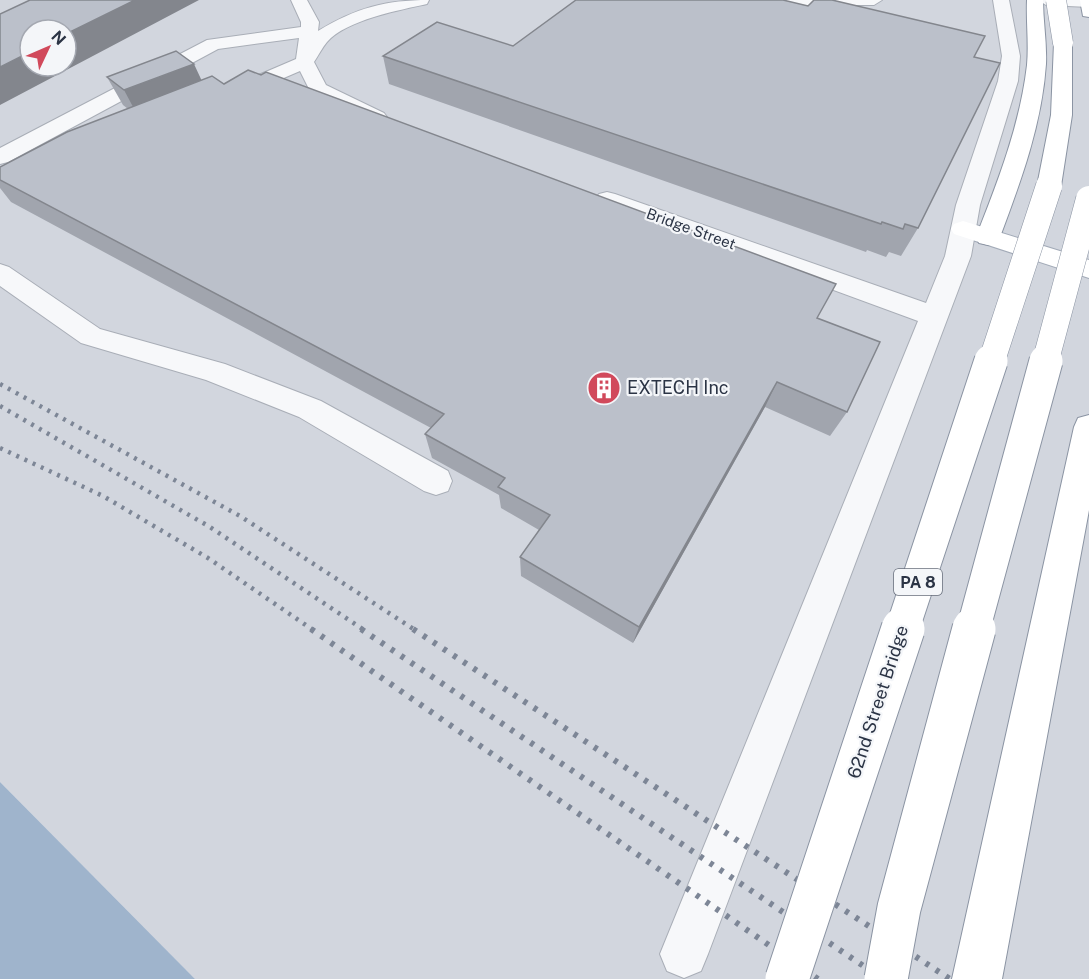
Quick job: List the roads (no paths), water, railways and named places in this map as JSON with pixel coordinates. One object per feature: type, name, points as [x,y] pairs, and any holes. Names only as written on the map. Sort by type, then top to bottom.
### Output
[{"type":"main road","points":[[988,237],[1011,180],[1028,118],[1036,63],[1035,0]]},
{"type":"main road","name":"62nd Street Bridge","points":[[787,979],[1049,186],[1059,146],[1065,74],[1056,0]]},
{"type":"main road","points":[[885,979],[899,908],[1089,199]]},
{"type":"main road","points":[[963,229],[1089,269]]},
{"type":"main road","points":[[977,979],[1089,427]]},
{"type":"main road","points":[[874,979],[899,908]]},
{"type":"street","points":[[299,0],[310,22],[305,62],[318,89],[363,112],[397,124]]},
{"type":"street","points":[[212,101],[305,62],[321,37],[344,23],[380,9],[421,0]]},
{"type":"street","points":[[786,0],[874,0]]},
{"type":"street","points":[[684,954],[958,255],[968,205],[1011,68],[1001,0]]},
{"type":"street","points":[[1046,0],[1087,5]]},
{"type":"street","points":[[0,157],[213,44],[309,31]]},
{"type":"street","name":"Bridge Street","points":[[587,192],[934,316]]},
{"type":"street","points":[[0,273],[92,336],[215,372],[310,409],[399,462],[436,481]]},
{"type":"water","points":[[0,782],[195,979],[0,979]]},
{"type":"railway","points":[[0,384],[240,516],[415,630]]},
{"type":"railway","points":[[0,406],[210,527],[364,630]]},
{"type":"railway","points":[[0,448],[103,496],[208,558],[313,630]]},
{"type":"railway","points":[[311,629],[818,979]]},
{"type":"railway","points":[[361,629],[883,979]]},
{"type":"railway","points":[[413,629],[950,979]]},
{"type":"place","name":"EXTECH Inc","points":[[604,388]]}]
